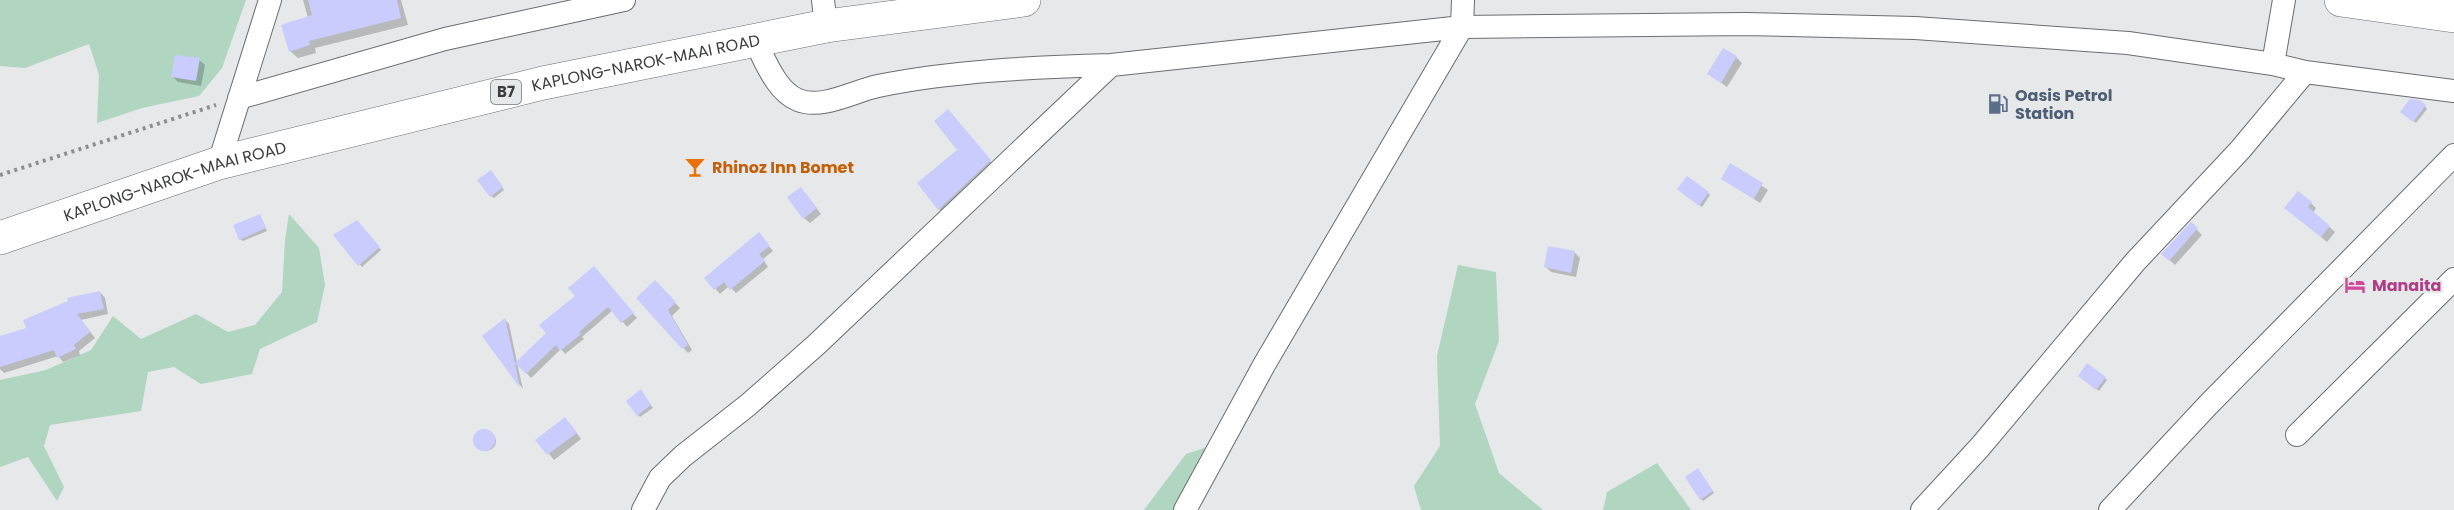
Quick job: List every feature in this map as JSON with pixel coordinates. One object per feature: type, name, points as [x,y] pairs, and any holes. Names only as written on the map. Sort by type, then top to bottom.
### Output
[{"type":"highway","name":"KAPLONG-NAROK-MAAI ROAD","points":[[0,238],[219,163],[543,82],[756,41],[824,13],[1024,0]]},
{"type":"highway","points":[[2341,0],[2454,16]]},
{"type":"street","points":[[219,163],[270,0]]},
{"type":"street","points":[[239,98],[445,39],[624,0]]},
{"type":"street","points":[[1185,510],[1264,365],[1462,27],[1463,0]]},
{"type":"street","points":[[2273,64],[2284,0]]},
{"type":"street","points":[[756,41],[781,86],[797,100],[809,103],[824,102],[878,86],[940,77],[1054,66],[1111,65],[1462,27],[1746,24],[1915,28],[2128,43],[2273,64],[2305,72],[2454,91]]},
{"type":"street","points":[[643,510],[660,478],[816,345],[1111,65]]},
{"type":"street","points":[[1922,510],[1980,447],[2135,262],[2240,150],[2305,72]]},
{"type":"street","points":[[2110,510],[2208,405],[2454,155]]},
{"type":"street","points":[[2297,435],[2454,279]]},
{"type":"path","points":[[0,175],[239,98]]},
{"type":"green space","points":[[0,0],[246,0],[222,68],[199,96],[142,108],[97,123],[99,75],[89,44],[25,68],[0,66]]},
{"type":"green space","points":[[289,214],[319,248],[325,285],[317,322],[260,349],[252,374],[201,384],[174,367],[148,372],[141,411],[50,425],[44,446],[64,487],[57,501],[28,457],[0,467],[0,380],[46,370],[91,350],[113,316],[141,339],[196,314],[228,332],[255,325],[282,292]]},
{"type":"green space","points":[[1458,265],[1496,272],[1499,341],[1475,404],[1499,473],[1543,510],[1421,510],[1414,486],[1440,446],[1437,356]]},
{"type":"green space","points":[[1210,446],[1177,510],[1144,510],[1186,454]]},
{"type":"green space","points":[[1657,463],[1691,510],[1603,510],[1607,492]]},
{"type":"building","points":[[308,0],[397,0],[401,18],[309,41],[310,45],[289,52],[281,25],[312,15]]},
{"type":"building","points":[[1723,48],[1737,56],[1721,83],[1707,74]]},
{"type":"building","points":[[175,55],[200,58],[196,81],[171,77]]},
{"type":"building","points":[[2410,99],[2420,100],[2426,105],[2413,122],[2400,112]]},
{"type":"building","points":[[948,109],[991,160],[938,210],[917,183],[957,150],[934,121]]},
{"type":"building","points":[[1730,163],[1763,183],[1754,199],[1721,179]]},
{"type":"building","points":[[491,170],[503,187],[490,197],[477,180]]},
{"type":"building","points":[[1687,176],[1709,192],[1699,206],[1677,189]]},
{"type":"building","points":[[801,187],[817,208],[803,219],[787,197]]},
{"type":"building","points":[[2298,191],[2312,202],[2308,207],[2330,226],[2321,237],[2284,208]]},
{"type":"building","points":[[260,214],[266,228],[239,240],[233,225]]},
{"type":"building","points":[[357,220],[380,247],[358,266],[333,235]]},
{"type":"building","points":[[2191,222],[2198,228],[2169,261],[2161,254]]},
{"type":"building","points":[[759,232],[770,246],[759,254],[765,261],[730,290],[724,282],[714,290],[704,278]]},
{"type":"building","points":[[1548,246],[1575,251],[1571,273],[1544,267]]},
{"type":"building","points":[[594,266],[634,313],[621,323],[608,307],[579,332],[581,334],[560,351],[556,345],[526,374],[515,363],[546,333],[539,325],[575,296],[568,288]]},
{"type":"building","points":[[655,280],[676,302],[668,310],[688,345],[682,349],[636,298]]},
{"type":"building","points":[[100,291],[104,309],[77,314],[90,332],[74,345],[76,349],[57,358],[54,350],[0,367],[0,336],[26,328],[23,320],[68,301],[67,298]]},
{"type":"building","points":[[505,318],[520,388],[482,336]]},
{"type":"building","points":[[2087,363],[2106,377],[2096,390],[2078,376]]},
{"type":"building","points":[[641,389],[651,405],[637,416],[626,401]]},
{"type":"building","points":[[565,417],[577,433],[547,455],[535,440]]},
{"type":"building","points":[[484,429],[492,432],[495,440],[492,448],[484,451],[476,448],[473,440],[476,432]]},
{"type":"building","points":[[1698,468],[1713,491],[1700,500],[1685,477]]},
{"type":"place","name":"Oasis Petrol Station","points":[[1998,104]]},
{"type":"place","name":"Rhinoz Inn Bomet","points":[[695,167]]},
{"type":"place","name":"Manaita","points":[[2355,285]]}]
